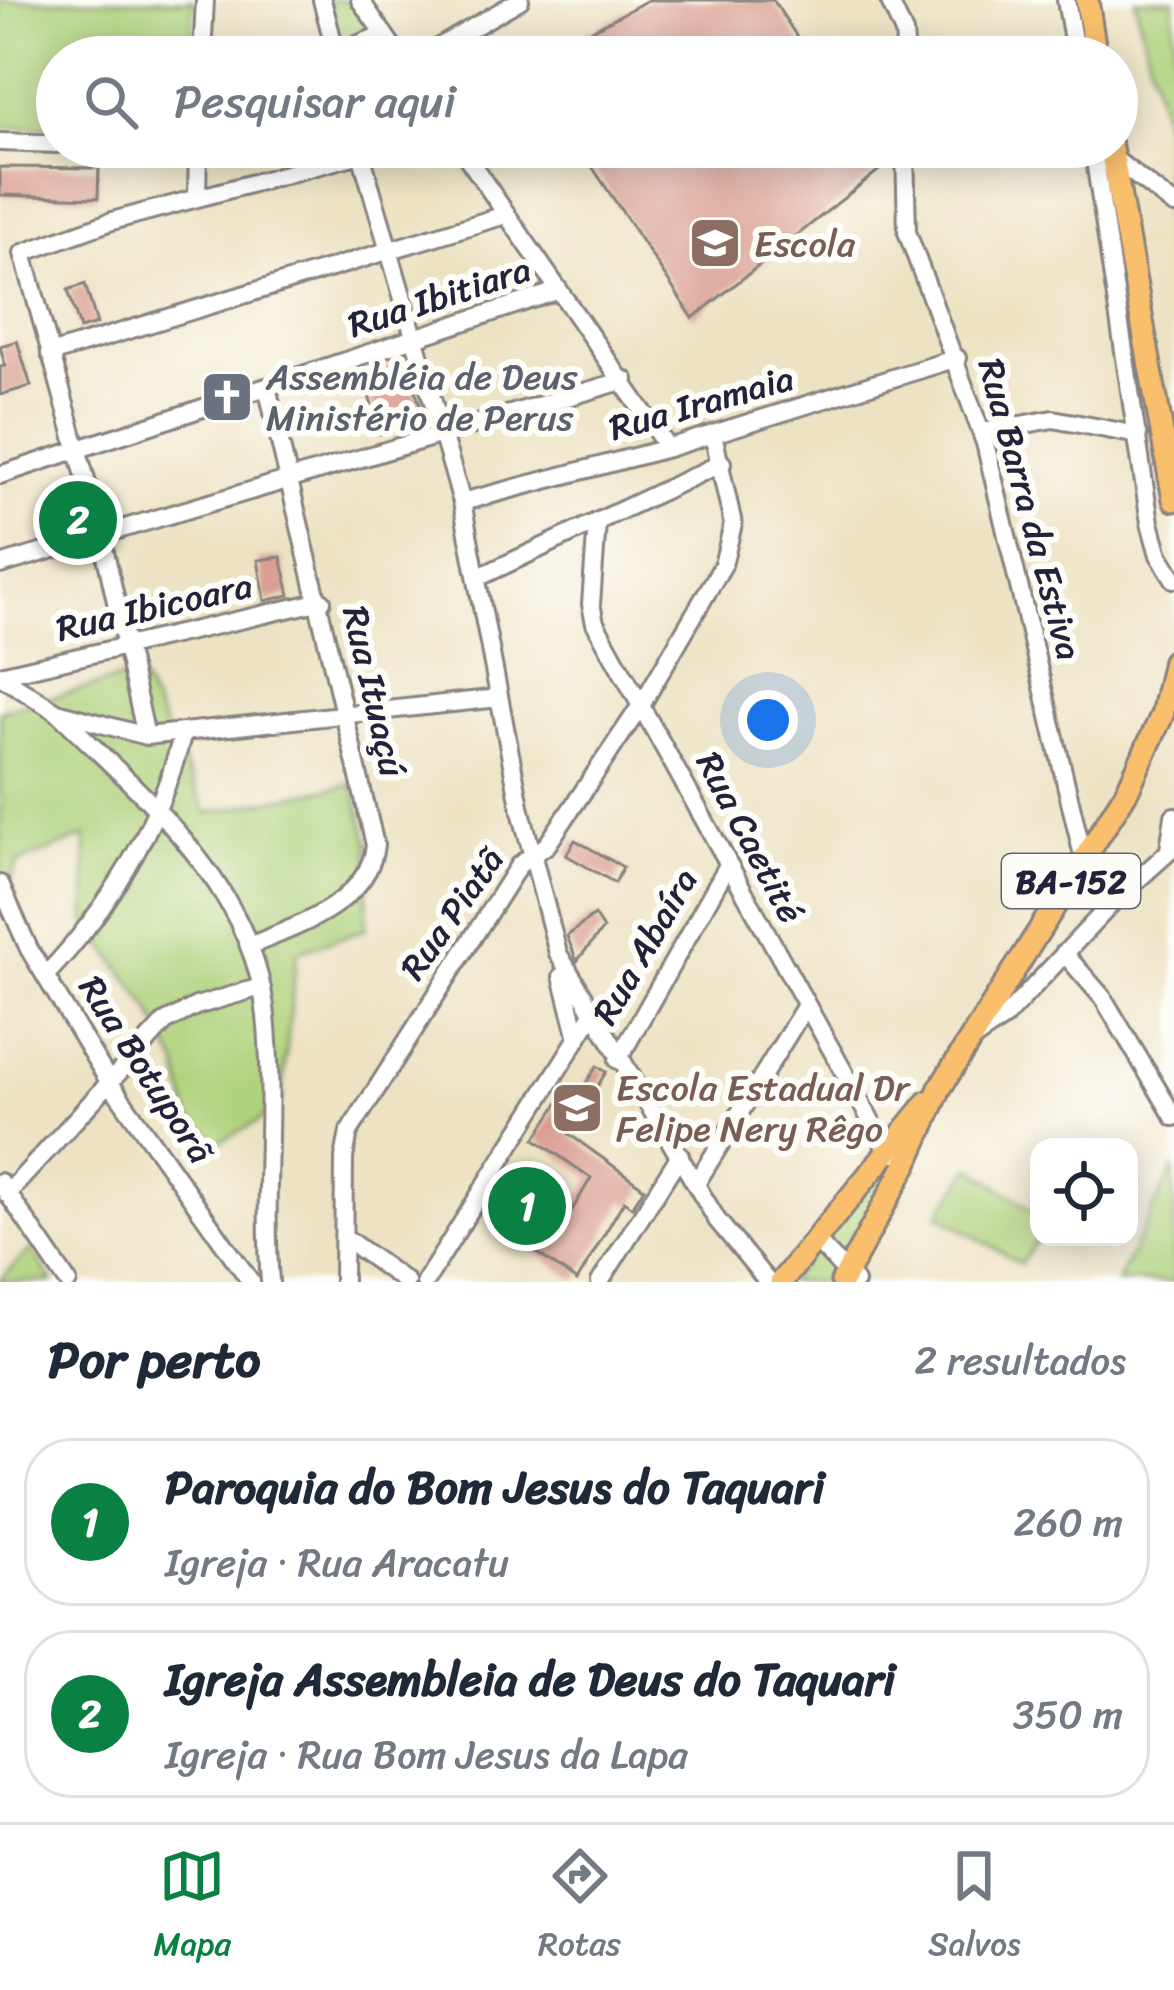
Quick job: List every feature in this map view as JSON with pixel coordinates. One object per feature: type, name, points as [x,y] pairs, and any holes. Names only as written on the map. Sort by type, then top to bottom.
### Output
[{"type":"main road","points":[[1087,0],[1093,36]]},
{"type":"main road","points":[[1109,168],[1173,497]]},
{"type":"main road","name":"BA-152","points":[[848,1278],[940,1088],[1150,746],[1174,661]]},
{"type":"main road","name":"BA-152","points":[[782,1282],[886,1148],[940,1088]]},
{"type":"street","points":[[203,36],[205,0]]},
{"type":"street","points":[[322,0],[330,36]]},
{"type":"street","points":[[361,0],[384,34],[379,36]]},
{"type":"street","points":[[458,36],[520,0]]},
{"type":"street","points":[[890,0],[904,36]]},
{"type":"street","points":[[1066,0],[1072,36]]},
{"type":"street","points":[[0,142],[36,143]]},
{"type":"street","points":[[197,197],[198,168]]},
{"type":"street","points":[[146,736],[130,647],[101,533],[23,265],[27,248],[300,168]]},
{"type":"street","points":[[365,168],[461,502],[531,855],[563,964],[578,1038]]},
{"type":"street","points":[[474,168],[668,448]]},
{"type":"street","name":"Rua Barra da Estiva","points":[[904,168],[911,247],[982,432],[1084,860]]},
{"type":"street","points":[[1107,168],[1150,523],[1174,579]]},
{"type":"street","points":[[1127,168],[1174,206]]},
{"type":"street","points":[[50,354],[505,215]]},
{"type":"street","name":"Rua Ibitiara","points":[[0,475],[557,291]]},
{"type":"street","name":"Rua Iramaia","points":[[461,502],[668,448],[957,358]]},
{"type":"street","points":[[0,565],[290,475],[625,380]]},
{"type":"street","name":"Rua Ituaçú","points":[[249,946],[326,910],[370,867],[374,835],[322,601],[267,387]]},
{"type":"street","points":[[982,432],[1053,419],[1138,435]]},
{"type":"street","points":[[479,578],[722,463],[713,434]]},
{"type":"street","name":"Rua Piatã","points":[[343,1282],[344,1158],[360,1109],[519,865],[548,845],[641,704],[730,548],[734,524],[722,463]]},
{"type":"street","name":"Rua Caetité","points":[[597,522],[591,604],[595,623],[886,1148],[907,1163]]},
{"type":"street","name":"Rua Ibicoara","points":[[0,675],[322,601]]},
{"type":"street","points":[[0,675],[57,712],[160,812],[212,875],[249,946],[262,987],[269,1064],[270,1282]]},
{"type":"street","points":[[57,712],[146,736],[499,698]]},
{"type":"street","points":[[46,975],[80,936],[160,812],[183,733]]},
{"type":"street","points":[[969,1041],[1004,1018],[1064,952],[1171,849],[1174,817]]},
{"type":"street","name":"Rua Abaíra","points":[[618,1060],[728,865]]},
{"type":"street","name":"Rua Botuporã","points":[[0,884],[46,975],[110,1083],[251,1282]]},
{"type":"street","points":[[1064,952],[1103,998],[1174,1117]]},
{"type":"street","points":[[563,964],[717,1220],[768,1282]]},
{"type":"street","points":[[68,1282],[3,1188],[110,1083],[164,1022],[196,1006],[262,987]]},
{"type":"street","points":[[698,1182],[805,1007]]},
{"type":"street","points":[[425,1282],[592,1016]]},
{"type":"street","points":[[600,1282],[680,1155]]},
{"type":"street","points":[[344,1237],[406,1282]]},
{"type":"street","points":[[815,1239],[848,1278]]},
{"type":"green space","points":[[0,0],[193,0],[192,36],[36,36],[36,128],[0,127]]},
{"type":"green space","points":[[329,0],[355,0],[373,28],[356,36],[338,36]]},
{"type":"green space","points":[[1135,0],[1174,0],[1174,280],[1166,249],[1165,128]]},
{"type":"green space","points":[[139,674],[207,813],[352,784],[369,843],[366,929],[297,952],[281,1102],[258,1122],[218,1142],[190,1119],[178,1066],[150,1009],[86,921],[86,836],[18,863],[0,904],[0,711]]},
{"type":"green space","points":[[971,1167],[1030,1209],[1033,1246],[1021,1264],[939,1215]]},
{"type":"green space","points":[[1174,1167],[1174,1282],[1117,1282]]},
{"type":"green space","points":[[888,1170],[861,1230],[829,1282],[788,1282],[878,1172]]},
{"type":"green space","points":[[31,1249],[53,1282],[0,1282],[0,1280]]},
{"type":"building","points":[[648,0],[773,0],[796,36],[581,36]]},
{"type":"building","points":[[0,167],[99,168],[98,198],[0,195]]},
{"type":"building","name":"Escola","points":[[593,168],[882,168],[693,318]]},
{"type":"building","points":[[85,284],[97,324],[80,329],[68,290]]},
{"type":"building","points":[[17,341],[31,386],[0,395],[0,367],[5,366],[0,346]]},
{"type":"building","points":[[406,361],[425,421],[380,434],[363,375]]},
{"type":"building","points":[[281,557],[290,595],[265,601],[258,560]]},
{"type":"building","points":[[575,840],[623,867],[615,883],[566,855]]},
{"type":"building","points":[[594,915],[603,929],[577,961],[567,936]]},
{"type":"building","points":[[597,1066],[606,1072],[569,1134],[644,1188],[632,1207],[624,1201],[577,1281],[537,1253],[547,1241],[552,1244],[591,1178],[535,1139],[559,1102],[569,1109]]},
{"type":"place","name":"Escola","points":[[715,243]]},
{"type":"place","name":"Assembléia de Deus Ministério de Perus","points":[[227,397]]},
{"type":"place","name":"Igreja Assembleia de Deus do Taquari","points":[[78,520]]},
{"type":"place","name":"Escola Estadual Dr Felipe Nery Rêgo","points":[[577,1108]]},
{"type":"place","name":"Paroquia do Bom Jesus do Taquari","points":[[527,1206]]}]
